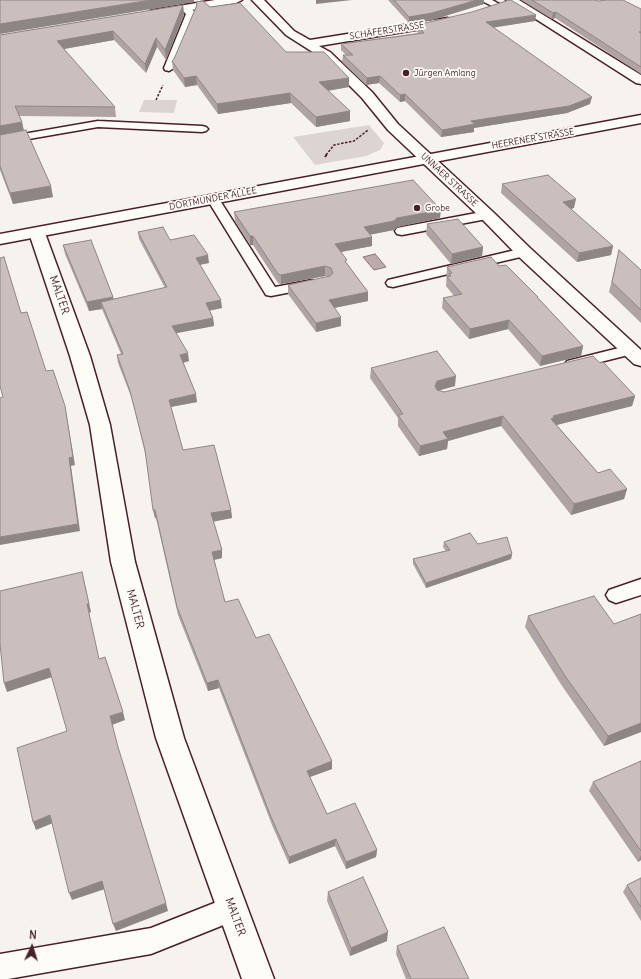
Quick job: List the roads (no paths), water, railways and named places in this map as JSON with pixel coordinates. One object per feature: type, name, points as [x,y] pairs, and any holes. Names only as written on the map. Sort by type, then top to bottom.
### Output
[{"type":"street","points":[[141,15],[236,0]]},
{"type":"street","name":"UNNAER STRASSE","points":[[258,0],[290,33],[326,55],[367,95],[384,117],[426,158],[524,252],[636,355]]},
{"type":"street","points":[[482,5],[496,5],[512,0],[641,80]]},
{"type":"street","name":"SCHÄFERSTRASSE","points":[[308,44],[433,24],[460,17]]},
{"type":"street","name":"HEERENER STRASSE","points":[[426,158],[641,119]]},
{"type":"street","name":"DORTMUNDER ALLEE","points":[[0,239],[308,182],[426,158]]},
{"type":"street","name":"MALTER","points":[[36,233],[80,356],[100,425],[123,562],[170,738],[258,979]]},
{"type":"lane","points":[[169,68],[191,13],[185,8]]},
{"type":"lane","points":[[0,141],[98,124],[202,129]]},
{"type":"lane","points":[[213,200],[271,292],[325,281]]},
{"type":"lane","points":[[402,231],[486,215]]},
{"type":"lane","points":[[393,282],[524,252]]},
{"type":"lane","points":[[556,368],[636,355]]},
{"type":"lane","points":[[616,595],[641,587]]},
{"type":"lane","points":[[0,967],[151,941],[232,909]]},
{"type":"place","name":"Jürgen Amlang","points":[[406,73]]},
{"type":"place","name":"Grobe","points":[[417,208]]}]
